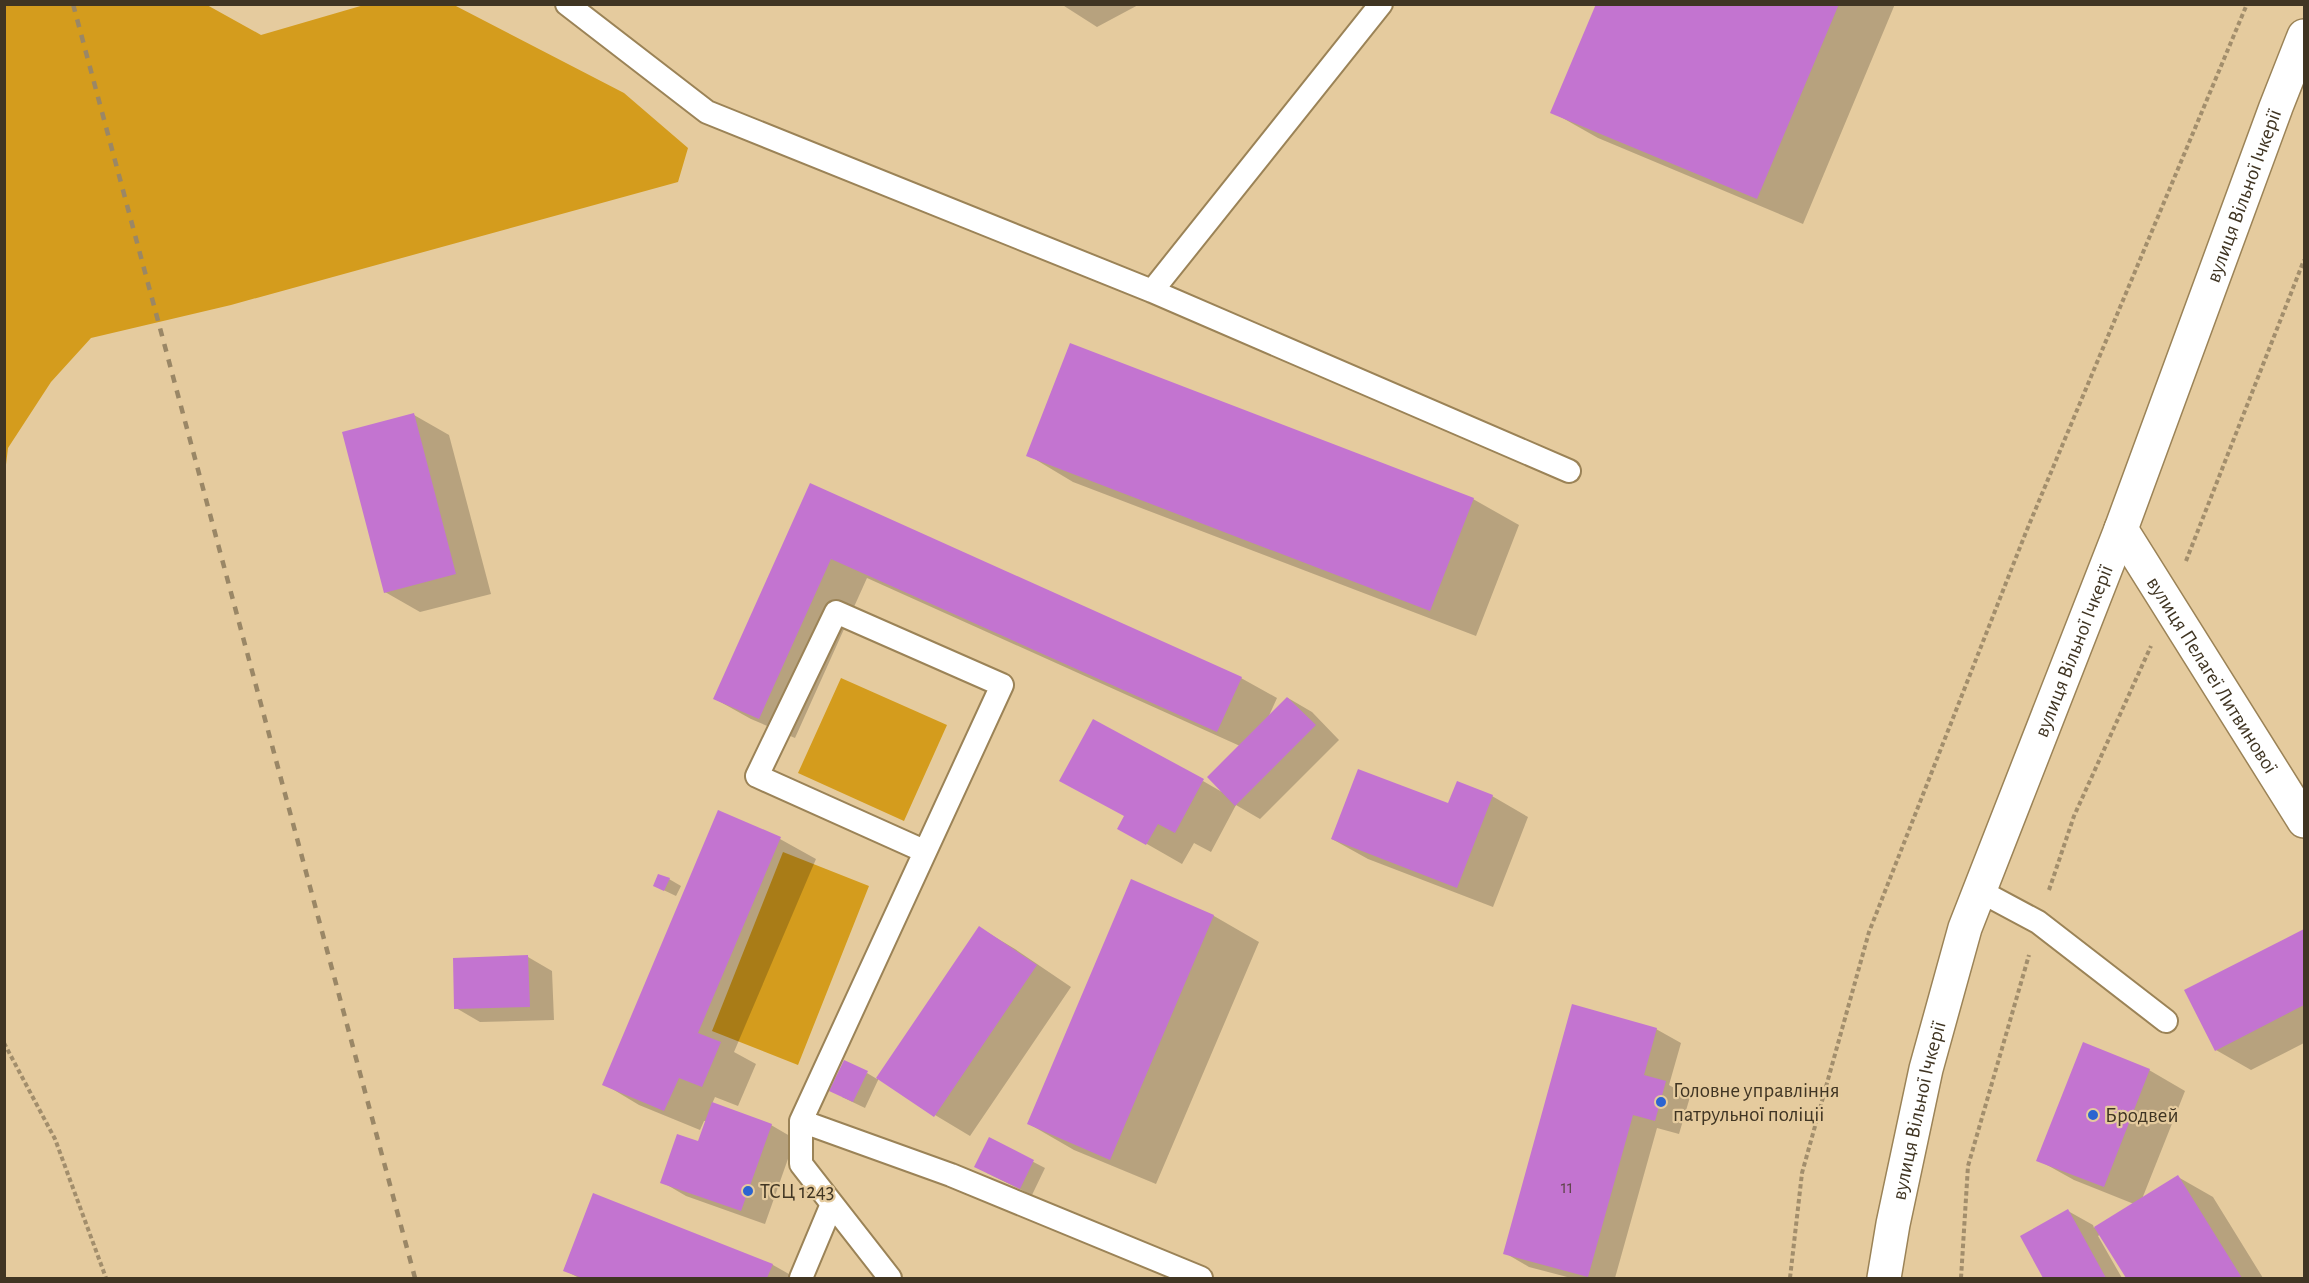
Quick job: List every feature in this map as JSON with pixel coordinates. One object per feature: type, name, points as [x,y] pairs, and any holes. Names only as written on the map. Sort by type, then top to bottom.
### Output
[{"type":"main road","name":"вулиця Вільної Ічкерії","points":[[1884,1278],[1893,1224],[1926,1070],[1965,927],[2121,529],[2304,36]]},
{"type":"main road","name":"вулиця Пелагеї Литвинової","points":[[2121,529],[2304,821]]},
{"type":"lane","points":[[567,4],[707,112],[1152,291],[1569,471]]},
{"type":"lane","points":[[1152,291],[1381,4]]},
{"type":"lane","points":[[890,1278],[801,1164],[801,1121],[1002,685],[836,612],[757,776],[924,851]]},
{"type":"lane","points":[[1980,891],[2038,921],[2166,1021]]},
{"type":"lane","points":[[801,1121],[951,1175],[1201,1278]]},
{"type":"lane","points":[[801,1278],[832,1204]]},
{"type":"path","points":[[1790,1278],[1802,1173],[1869,932],[2026,532],[2247,4]]},
{"type":"path","points":[[1961,1278],[1968,1166],[2038,921],[2074,816],[2169,605],[2304,260]]},
{"type":"path","points":[[4,1043],[55,1139],[106,1278]]},
{"type":"shaded area","points":[[5,4],[207,5],[261,35],[364,5],[454,5],[624,93],[688,148],[678,182],[231,305],[91,338],[51,382],[8,448],[5,473]]},
{"type":"shaded area","points":[[841,678],[947,725],[904,821],[798,773]]},
{"type":"shaded area","points":[[783,852],[869,886],[798,1065],[712,1031]]},
{"type":"building","points":[[1596,4],[1839,4],[1757,199],[1550,113]]},
{"type":"building","points":[[1070,343],[1474,498],[1430,611],[1026,456]]},
{"type":"building","points":[[414,413],[456,574],[384,593],[342,432]]},
{"type":"building","points":[[810,483],[1242,677],[1217,732],[831,559],[759,719],[713,699]]},
{"type":"building","points":[[1287,697],[1316,725],[1235,806],[1207,777]]},
{"type":"building","points":[[1093,719],[1204,779],[1175,833],[1158,824],[1146,845],[1117,829],[1124,816],[1059,781]]},
{"type":"building","points":[[1358,769],[1448,803],[1457,781],[1493,795],[1457,888],[1331,839]]},
{"type":"building","points":[[718,810],[781,837],[698,1033],[721,1042],[702,1087],[679,1078],[664,1111],[602,1085]]},
{"type":"building","points":[[658,874],[670,878],[664,891],[653,886]]},
{"type":"building","points":[[1131,879],[1214,915],[1110,1160],[1027,1124]]},
{"type":"building","points":[[979,926],[1037,965],[934,1117],[876,1078]]},
{"type":"building","points":[[2304,929],[2304,1005],[2215,1051],[2184,990]]},
{"type":"building","points":[[528,955],[530,1007],[454,1009],[453,958]]},
{"type":"building","points":[[1572,1004],[1657,1028],[1644,1075],[1666,1081],[1655,1121],[1633,1115],[1588,1277],[1503,1254]]},
{"type":"building","name":"Бродвей","points":[[2083,1042],[2150,1069],[2104,1187],[2036,1161]]},
{"type":"building","points":[[844,1060],[868,1071],[853,1102],[829,1091]]},
{"type":"building","points":[[712,1102],[772,1124],[741,1211],[660,1183],[677,1134],[698,1141]]},
{"type":"building","points":[[989,1137],[1034,1160],[1020,1189],[974,1167]]},
{"type":"building","points":[[2178,1175],[2242,1278],[2126,1278],[2094,1227]]},
{"type":"building","points":[[593,1193],[773,1264],[767,1278],[582,1278],[563,1271]]},
{"type":"building","points":[[2068,1209],[2106,1278],[2043,1278],[2020,1236]]},
{"type":"railway","points":[[73,4],[415,1278]]},
{"type":"place","name":"Головне управління патрульної поліціі","points":[[1661,1102]]},
{"type":"place","name":"Бродвей","points":[[2093,1115]]},
{"type":"place","name":"ТСЦ 1243","points":[[748,1191]]}]
